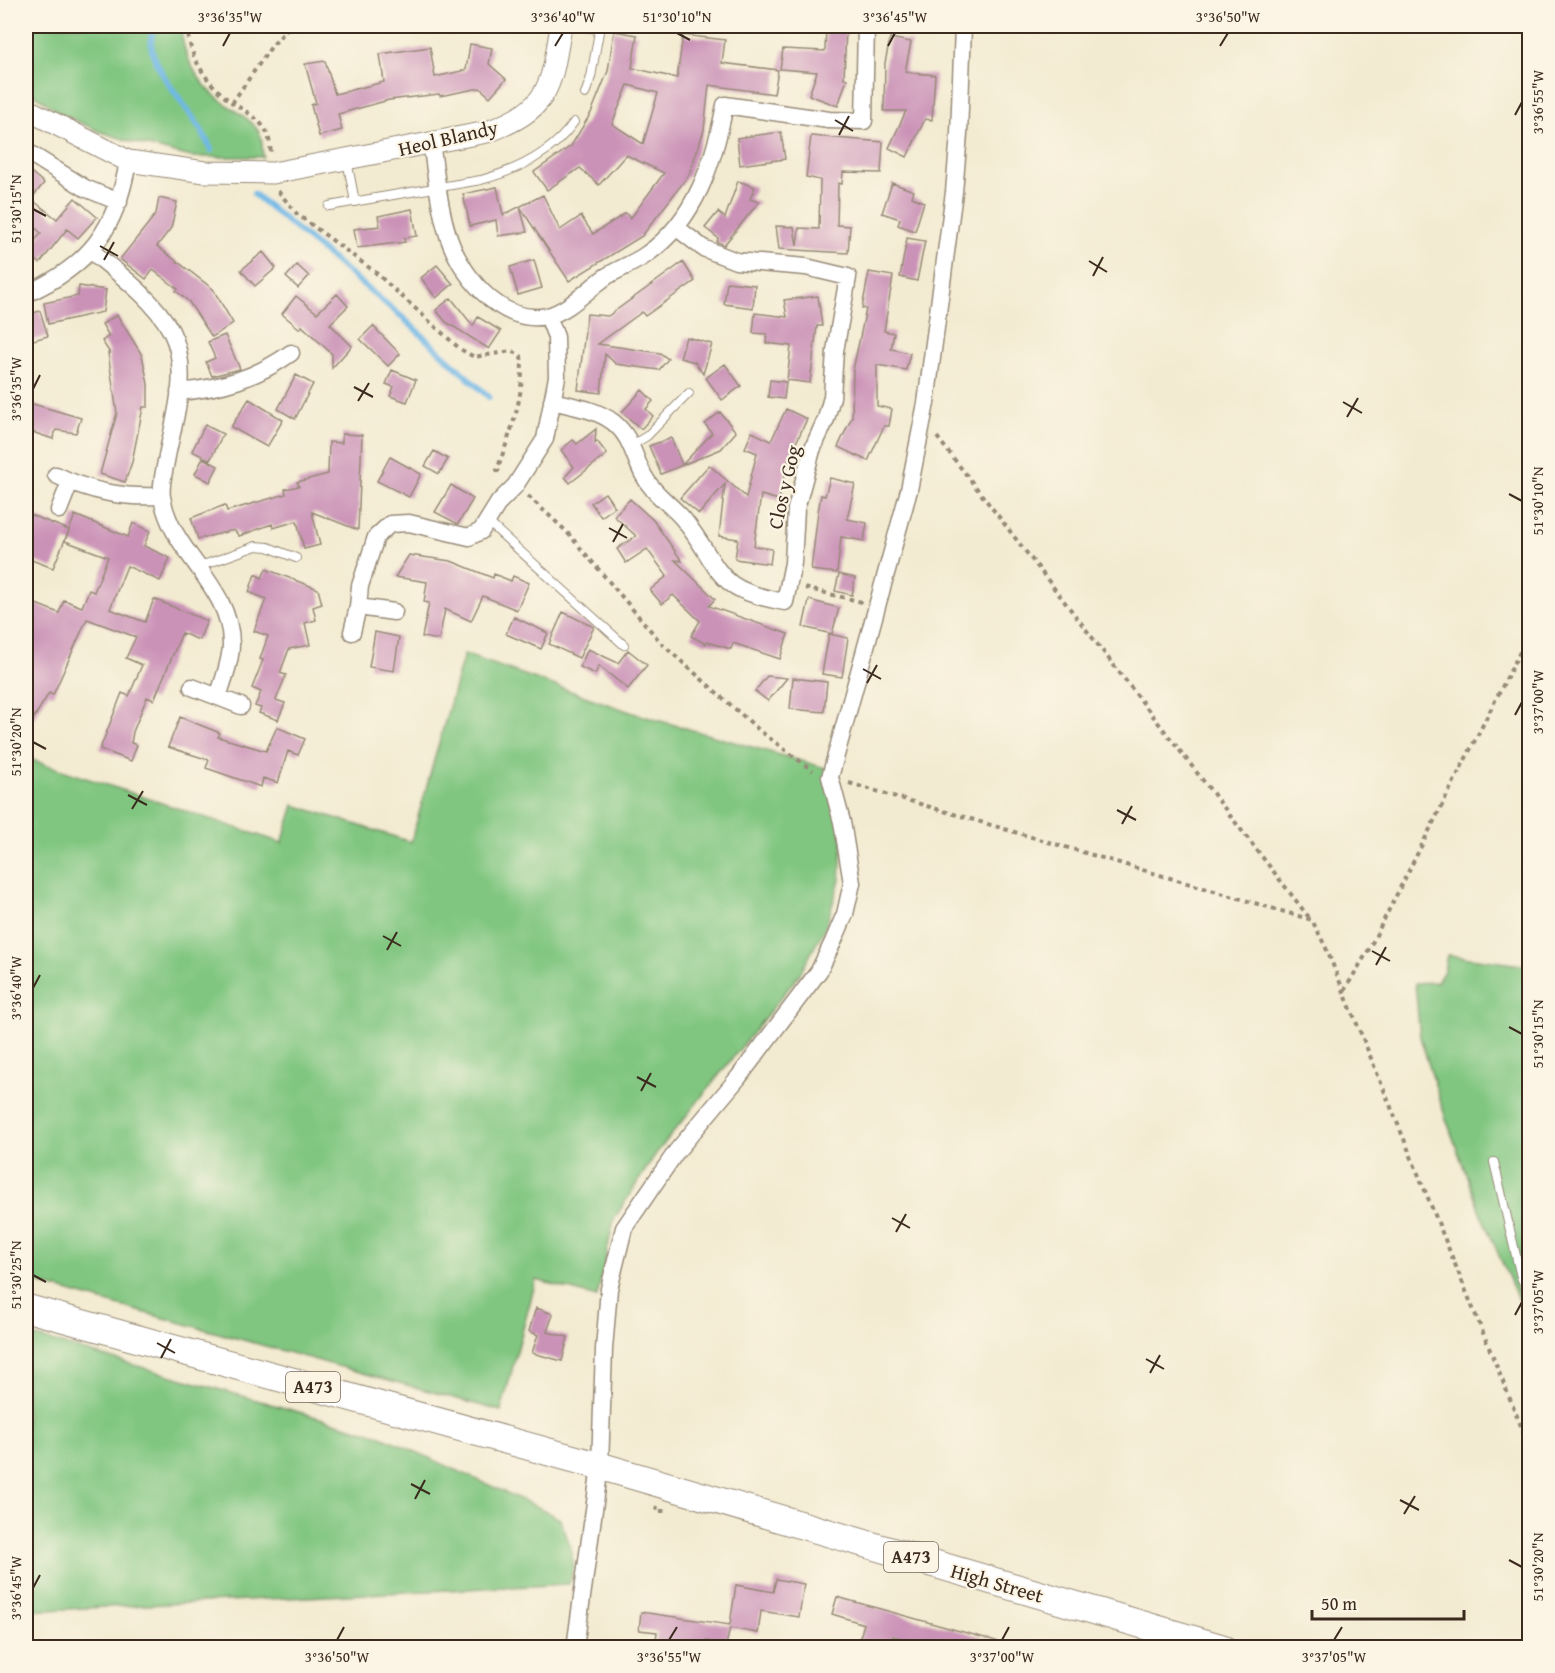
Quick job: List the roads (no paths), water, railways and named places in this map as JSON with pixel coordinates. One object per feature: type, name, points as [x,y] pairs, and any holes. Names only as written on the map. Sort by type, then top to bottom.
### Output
[{"type":"main road","name":"A473","points":[[26,1308],[600,1466]]},
{"type":"main road","name":"High Street","points":[[600,1466],[1222,1647]]},
{"type":"street","name":"Heol Blandy","points":[[26,109],[128,161],[206,172],[273,173],[487,132],[514,122],[534,109],[546,92],[554,69],[561,26]]},
{"type":"street","points":[[431,143],[446,232],[455,253],[484,293],[512,312],[525,316],[548,316],[609,275],[647,255],[677,228],[702,188],[719,135],[725,105],[829,120],[864,121],[866,26]]},
{"type":"street","points":[[574,1647],[600,1466],[604,1349],[609,1289],[624,1228],[676,1152],[738,1077],[819,970],[845,914],[852,883],[842,822],[830,777],[859,679],[909,490],[923,419],[954,192],[959,134],[963,26]]},
{"type":"street","points":[[26,151],[85,188],[120,202]]},
{"type":"street","points":[[26,294],[62,275],[90,250],[109,227],[120,202],[128,161]]},
{"type":"street","name":"Clos y Gog","points":[[632,445],[644,476],[656,496],[682,519],[728,584],[761,598],[785,602],[789,584],[796,509],[812,450],[826,419],[832,397],[834,351],[848,277],[806,267],[736,261],[703,248],[677,228]]},
{"type":"street","points":[[90,250],[144,298],[171,331],[179,353],[182,375],[162,496],[175,536],[220,598],[229,627],[232,645],[218,697]]},
{"type":"street","points":[[352,632],[360,586],[376,537],[390,524],[409,523],[469,537],[482,531],[499,501],[515,486],[545,439],[557,377],[556,337],[548,316]]},
{"type":"street","points":[[179,392],[216,388],[249,378],[291,353]]},
{"type":"street","points":[[552,401],[588,410],[611,421],[629,436],[632,445]]},
{"type":"street","points":[[59,510],[63,478],[130,498],[162,496]]},
{"type":"street","points":[[358,607],[394,612]]},
{"type":"street","points":[[192,687],[241,706]]},
{"type":"lane","points":[[576,26],[600,28],[585,94]]},
{"type":"lane","points":[[328,206],[481,180],[525,164],[553,145],[574,122]]},
{"type":"lane","points":[[345,160],[355,202]]},
{"type":"lane","points":[[632,445],[647,436],[689,393]]},
{"type":"lane","points":[[487,521],[624,645]]},
{"type":"lane","points":[[198,567],[256,546],[268,547],[296,558]]},
{"type":"lane","points":[[1494,1162],[1521,1277],[1530,1297]]},
{"type":"waterway","points":[[152,26],[152,51],[159,67],[198,125],[211,150]]},
{"type":"waterway","points":[[254,194],[402,317],[489,397]]}]
